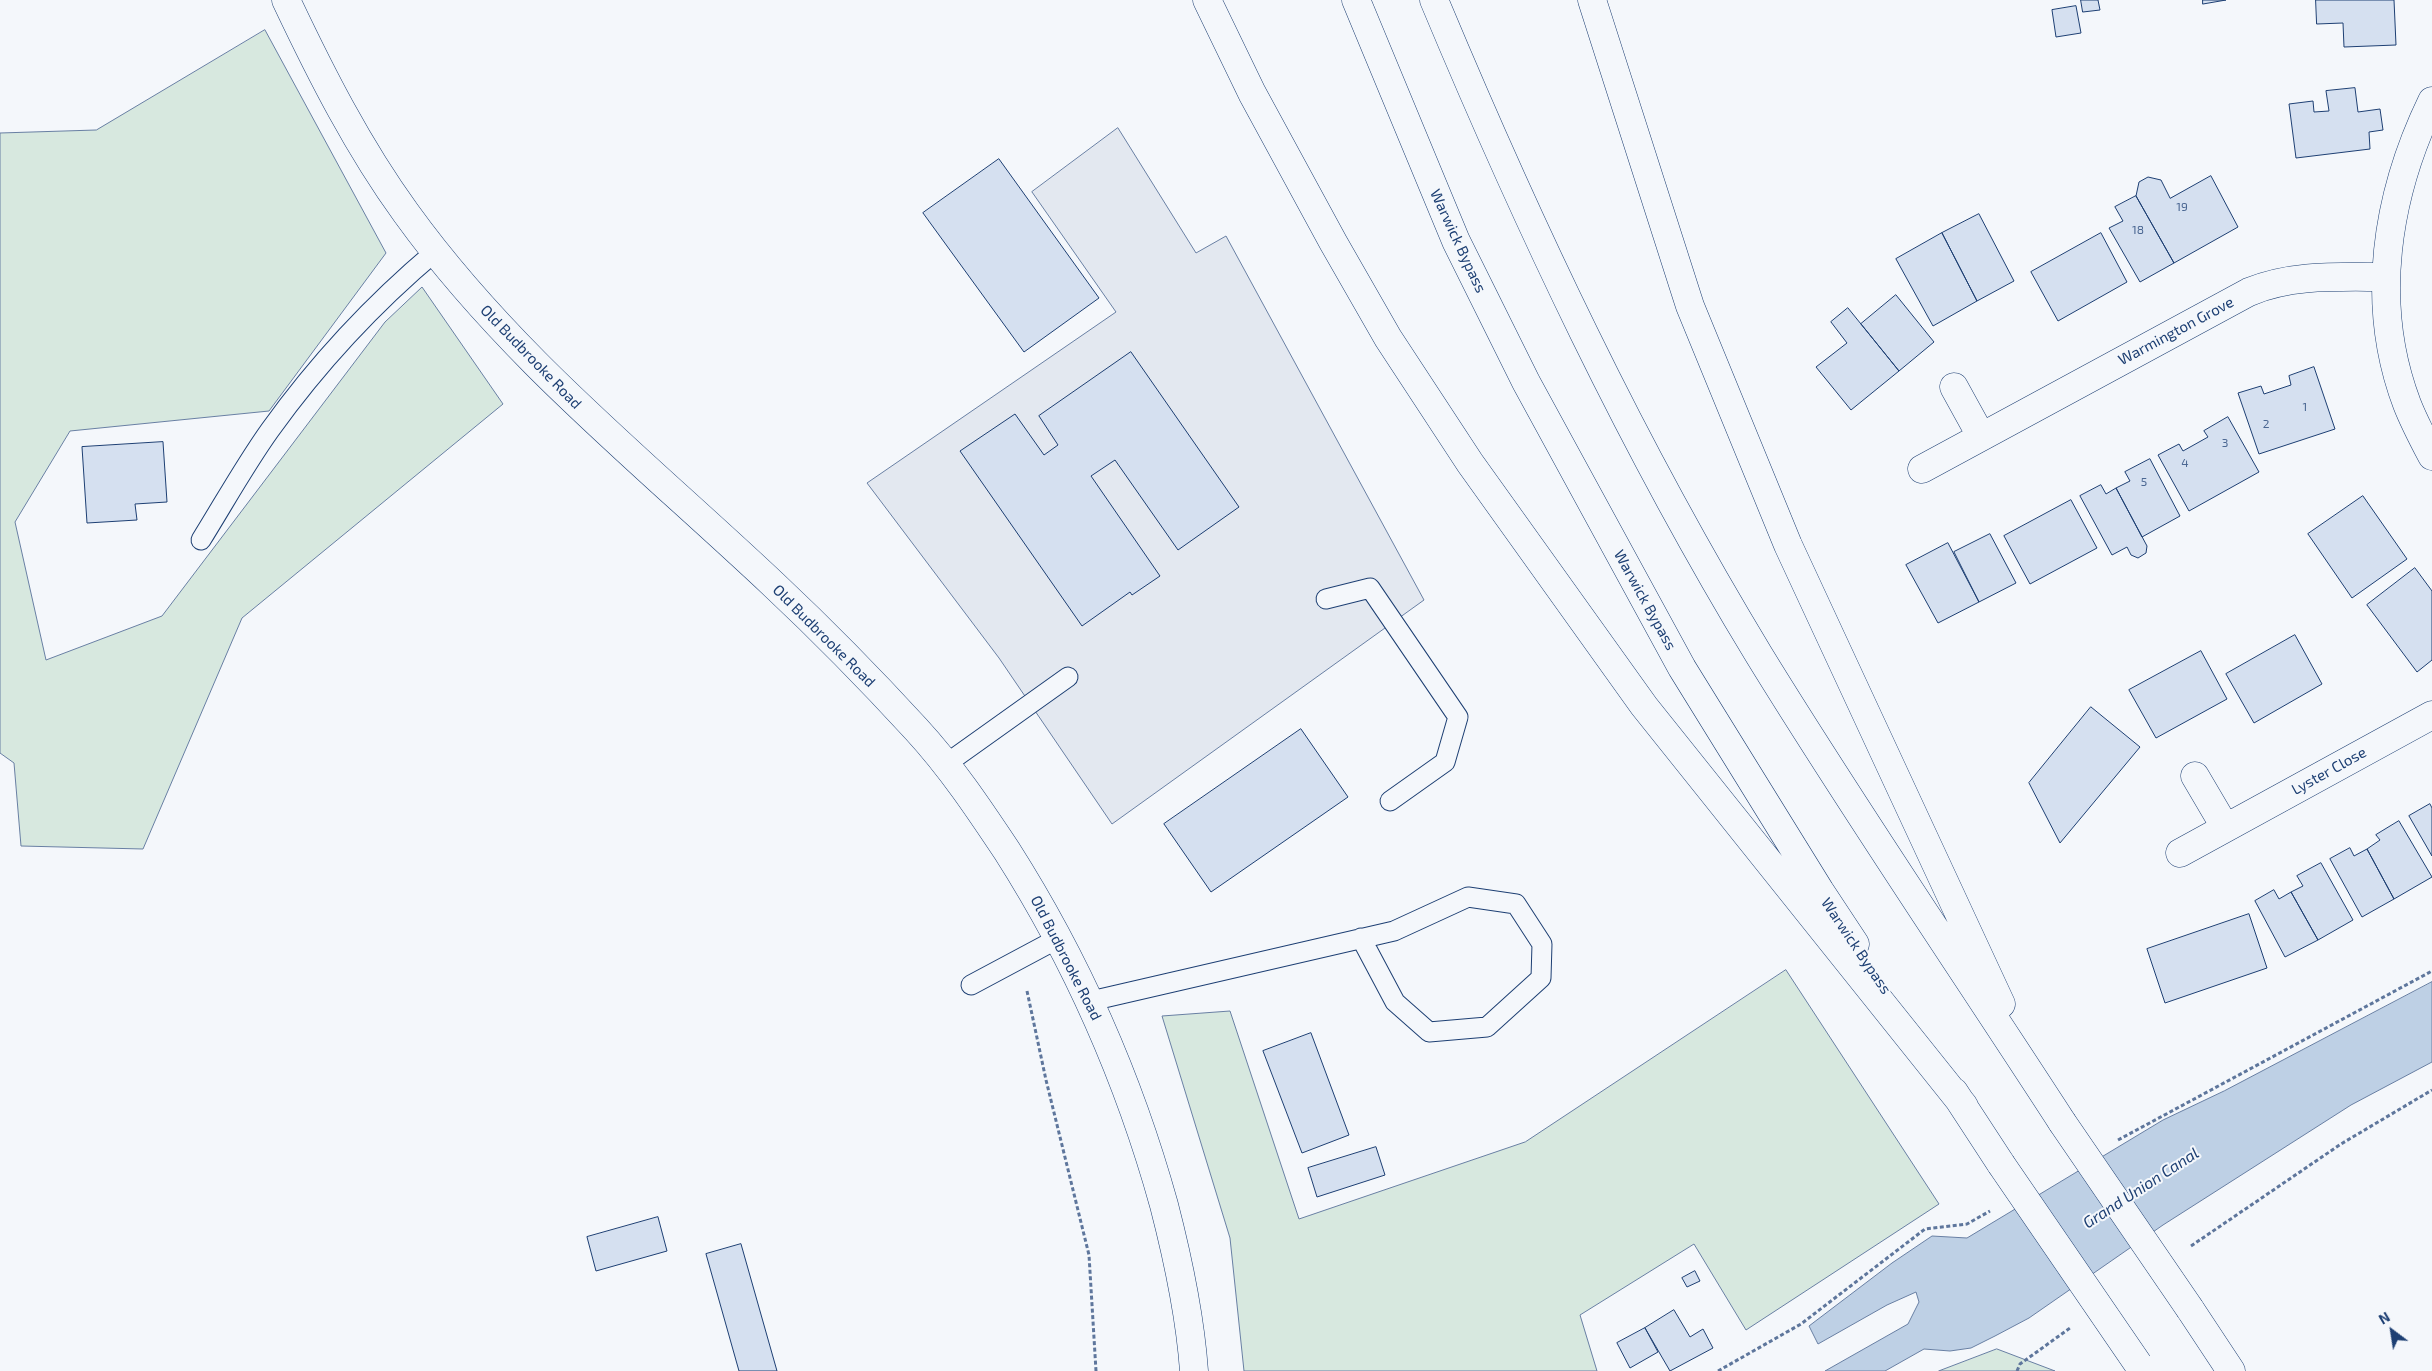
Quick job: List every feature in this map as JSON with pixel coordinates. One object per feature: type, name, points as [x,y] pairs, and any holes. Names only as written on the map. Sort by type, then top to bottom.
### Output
[{"type":"main road","name":"Old Budbrooke Road","points":[[286,0],[331,92],[353,132],[405,212],[436,251],[521,350],[623,450],[775,586],[916,728],[946,764],[983,814],[1059,938],[1090,1001],[1129,1094],[1154,1168],[1171,1233],[1185,1298],[1194,1371]]},
{"type":"main road","points":[[1207,0],[1252,93],[1333,242],[1388,338],[1470,463],[1644,706],[1964,1106]]},
{"type":"main road","name":"Warwick Bypass","points":[[1356,0],[1456,241],[1531,390],[1682,668],[1820,892],[2001,1164],[2140,1368]]},
{"type":"main road","points":[[1434,0],[1492,138],[1544,254],[1603,373],[1672,501],[1758,653],[1859,813],[2040,1089],[2231,1371]]},
{"type":"main road","points":[[1592,0],[1694,316],[1788,545],[2040,1089]]},
{"type":"main road","points":[[2432,101],[2410,154],[2396,199],[2388,238],[2385,277],[2388,327],[2398,378],[2407,405],[2432,456]]},
{"type":"main road","name":"Warmington Grove","points":[[1922,469],[2268,284],[2321,277],[2385,277]]},
{"type":"main road","points":[[1954,387],[1981,436]]},
{"type":"main road","name":"Lyster Close","points":[[2180,853],[2432,715]]},
{"type":"main road","points":[[2195,776],[2225,827]]},
{"type":"lane","points":[[201,540],[270,430],[316,372],[347,334],[387,292],[436,251]]},
{"type":"lane","points":[[1326,599],[1370,588],[1458,717],[1445,762],[1390,800]]},
{"type":"lane","points":[[946,764],[1068,677]]},
{"type":"lane","points":[[1090,1001],[1361,938],[1394,931],[1468,897],[1516,904],[1542,944],[1541,978],[1487,1027],[1429,1032],[1395,1002],[1361,938]]},
{"type":"lane","points":[[971,985],[1059,938]]},
{"type":"path","points":[[1021,959],[1046,1080],[1089,1255],[1096,1371]]},
{"type":"path","points":[[2112,1143],[2432,971]]},
{"type":"path","points":[[2187,1249],[2341,1144],[2432,1090]]},
{"type":"path","points":[[1718,1371],[1801,1324],[1925,1229],[1967,1224],[1992,1209]]},
{"type":"path","points":[[2016,1371],[2020,1364],[2074,1325]]},
{"type":"shaded area","points":[[265,30],[386,253],[269,411],[70,431],[15,522],[46,660],[162,616],[385,322],[422,287],[503,404],[242,618],[143,849],[21,846],[14,763],[0,753],[0,133],[96,130]]},
{"type":"shaded area","points":[[1118,128],[1196,253],[1226,236],[1424,600],[1112,824],[999,658],[867,483],[1116,312],[1032,192]]},
{"type":"shaded area","points":[[1786,970],[1939,1204],[1746,1330],[1694,1244],[1580,1315],[1597,1371],[1244,1371],[1230,1238],[1162,1016],[1230,1011],[1299,1219],[1525,1142]]},
{"type":"shaded area","points":[[1997,1349],[2055,1371],[1939,1371]]},
{"type":"water","name":"Grand Union Canal","points":[[2432,982],[2432,1062],[2351,1105],[2163,1225],[2029,1318],[1995,1336],[1971,1348],[1950,1351],[1924,1349],[1885,1371],[1825,1371],[1908,1324],[1919,1302],[1916,1292],[1887,1305],[1818,1344],[1809,1326],[1892,1263],[1932,1236],[1967,1238],[2163,1120],[2224,1091]]},
{"type":"building","points":[[2081,0],[2098,0],[2100,10],[2083,12]]},
{"type":"building","points":[[2203,0],[2226,0],[2203,4]]},
{"type":"building","points":[[2316,0],[2394,0],[2396,45],[2344,47],[2343,23],[2317,24]]},
{"type":"building","points":[[2076,6],[2081,33],[2056,37],[2052,10]]},
{"type":"building","points":[[2355,88],[2358,112],[2380,109],[2383,130],[2369,132],[2370,149],[2296,158],[2289,104],[2313,101],[2314,112],[2329,111],[2326,91]]},
{"type":"building","points":[[999,159],[1099,298],[1024,352],[923,213]]},
{"type":"building","points":[[2211,176],[2238,227],[2174,263],[2136,196],[2139,182],[2148,177],[2161,180],[2170,198]]},
{"type":"building","points":[[2136,196],[2174,263],[2140,282],[2109,228],[2123,221],[2115,207]]},
{"type":"building","points":[[1979,214],[2014,281],[1977,301],[1942,233]]},
{"type":"building","points":[[1942,233],[1977,301],[1933,326],[1896,259]]},
{"type":"building","points":[[2101,233],[2127,282],[2058,321],[2031,272]]},
{"type":"building","points":[[1896,295],[1934,342],[1899,371],[1861,324]]},
{"type":"building","points":[[1848,308],[1899,371],[1851,410],[1816,367],[1847,343],[1831,322]]},
{"type":"building","points":[[1131,352],[1239,507],[1178,550],[1115,460],[1091,476],[1160,576],[1132,595],[1130,592],[1082,626],[960,451],[1015,414],[1044,455],[1058,445],[1039,416]]},
{"type":"building","points":[[2314,367],[2335,429],[2259,454],[2238,393],[2261,386],[2264,394],[2291,385],[2289,376]]},
{"type":"building","points":[[2228,417],[2259,472],[2189,511],[2158,455],[2179,444],[2183,451],[2208,437],[2204,431]]},
{"type":"building","points":[[163,442],[167,502],[135,504],[137,520],[87,523],[82,447]]},
{"type":"building","points":[[2150,459],[2180,516],[2142,537],[2116,488],[2130,481],[2125,472]]},
{"type":"building","points":[[2101,485],[2106,494],[2116,488],[2147,546],[2146,553],[2138,558],[2131,555],[2127,547],[2112,555],[2080,496]]},
{"type":"building","points":[[2363,496],[2407,559],[2352,598],[2308,534]]},
{"type":"building","points":[[2071,500],[2097,548],[2030,584],[2004,536]]},
{"type":"building","points":[[1990,534],[2016,583],[1979,602],[1954,552]]},
{"type":"building","points":[[1948,543],[1979,602],[1938,623],[1906,565]]},
{"type":"building","points":[[2415,568],[2432,591],[2432,660],[2417,672],[2367,605]]},
{"type":"building","points":[[2295,635],[2322,684],[2254,723],[2226,674]]},
{"type":"building","points":[[2201,651],[2227,699],[2156,738],[2129,690]]},
{"type":"building","points":[[2091,707],[2140,747],[2060,843],[2029,783]]},
{"type":"building","points":[[1301,729],[1348,797],[1211,892],[1164,824]]},
{"type":"building","points":[[2430,804],[2432,808],[2432,856],[2409,816]]},
{"type":"building","points":[[2399,821],[2432,877],[2394,899],[2367,849],[2380,840],[2376,835]]},
{"type":"building","points":[[2350,848],[2354,856],[2367,849],[2394,899],[2362,917],[2330,859]]},
{"type":"building","points":[[2321,863],[2353,920],[2318,940],[2291,892],[2303,886],[2297,876]]},
{"type":"building","points":[[2274,890],[2279,899],[2291,892],[2318,940],[2285,957],[2255,901]]},
{"type":"building","points":[[2249,914],[2267,968],[2165,1003],[2147,949]]},
{"type":"building","points":[[1311,1033],[1349,1135],[1302,1153],[1263,1051]]},
{"type":"building","points":[[1376,1147],[1385,1175],[1317,1197],[1308,1168]]},
{"type":"building","points":[[658,1217],[667,1251],[596,1271],[587,1237]]},
{"type":"building","points":[[741,1244],[777,1371],[739,1371],[706,1254]]},
{"type":"building","points":[[1695,1271],[1700,1281],[1687,1287],[1682,1278]]},
{"type":"building","points":[[1674,1310],[1690,1337],[1703,1329],[1713,1348],[1670,1371],[1645,1328]]},
{"type":"building","points":[[1645,1328],[1658,1352],[1630,1368],[1617,1343]]}]
